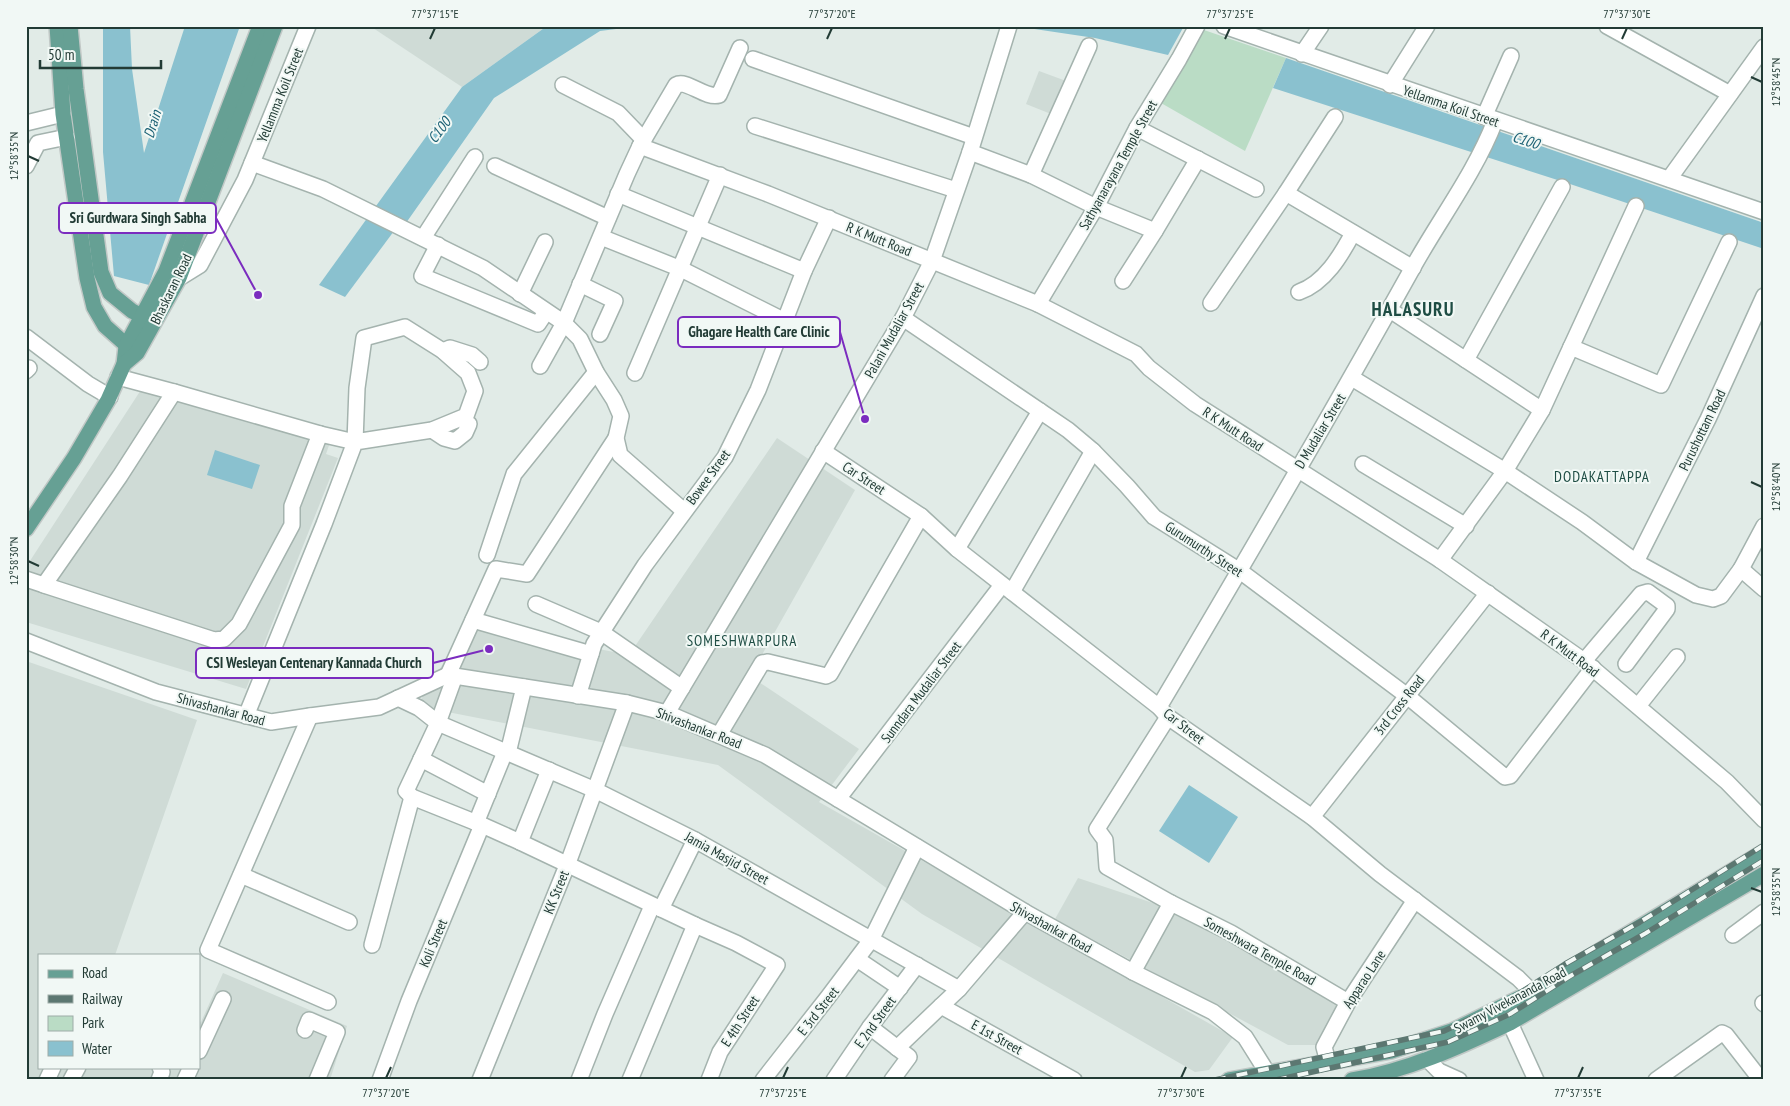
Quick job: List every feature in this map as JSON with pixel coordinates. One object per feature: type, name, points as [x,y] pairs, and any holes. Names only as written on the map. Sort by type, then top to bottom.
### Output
[{"type":"main road","points":[[26,530],[74,458],[110,397],[131,350],[105,326],[94,307],[87,278],[63,114],[56,26]]},
{"type":"main road","points":[[70,26],[76,89],[101,272],[110,293],[132,311],[148,319]]},
{"type":"main road","name":"Bhaskaran Road","points":[[173,275],[260,26]]},
{"type":"main road","name":"Bhaskaran Road","points":[[131,350],[173,275],[275,26]]},
{"type":"main road","name":"Swamy Vivekananda Road","points":[[1229,1080],[1270,1076],[1328,1062],[1391,1051],[1452,1031],[1532,992],[1764,852]]},
{"type":"main road","name":"Swamy Vivekananda Road","points":[[1352,1080],[1388,1076],[1510,1023],[1764,874]]},
{"type":"street","name":"Yellamma Koil Street","points":[[173,275],[200,265],[252,163],[308,26]]},
{"type":"street","name":"Palani Mudaliar Street","points":[[667,713],[903,318],[932,261],[970,152],[1010,26]]},
{"type":"street","name":"Yellamma Koil Street","points":[[1224,26],[1490,122],[1669,179],[1764,212]]},
{"type":"street","points":[[1302,54],[1321,26]]},
{"type":"street","points":[[1390,85],[1427,26]]},
{"type":"street","points":[[1607,26],[1730,94]]},
{"type":"street","name":"Sathyanarayana Temple Street","points":[[1038,304],[1096,208],[1137,128],[1196,27]]},
{"type":"street","points":[[1030,175],[1089,46]]},
{"type":"street","points":[[1669,179],[1764,47]]},
{"type":"street","points":[[540,366],[564,323],[618,194],[643,141],[677,84],[712,96],[719,95],[740,48]]},
{"type":"street","name":"D Mudaliar Street","points":[[1163,712],[1297,470],[1352,378],[1412,268],[1479,154],[1511,56]]},
{"type":"street","points":[[753,58],[974,137]]},
{"type":"street","points":[[563,85],[618,112],[643,141]]},
{"type":"street","points":[[26,124],[63,114]]},
{"type":"street","points":[[1211,302],[1286,193],[1335,117]]},
{"type":"street","points":[[755,126],[956,190]]},
{"type":"street","points":[[1137,128],[1256,189]]},
{"type":"street","points":[[26,166],[38,143],[66,137]]},
{"type":"street","name":"R K Mutt Road","points":[[643,141],[720,175],[1038,304],[1136,354],[1149,368],[1195,404],[1440,560],[1588,665],[1727,782],[1764,820]]},
{"type":"street","points":[[970,152],[1030,175],[1096,208],[1155,231]]},
{"type":"street","points":[[423,238],[475,157]]},
{"type":"street","points":[[1123,281],[1198,159]]},
{"type":"street","points":[[252,163],[324,189],[483,268],[564,323],[580,339],[621,416],[616,438],[527,574],[496,570],[473,620],[452,675],[438,723],[406,791],[412,797],[568,863],[695,925],[630,1080]]},
{"type":"street","points":[[495,166],[608,218]]},
{"type":"street","points":[[635,374],[720,175]]},
{"type":"street","points":[[1466,360],[1562,187]]},
{"type":"street","points":[[1286,193],[1412,268]]},
{"type":"street","points":[[618,194],[804,271]]},
{"type":"street","points":[[1440,560],[1505,471],[1542,410],[1636,206]]},
{"type":"street","name":"Bowee Street","points":[[578,696],[594,644],[601,632],[645,565],[725,457],[758,390],[804,271],[828,218]]},
{"type":"street","points":[[1299,292],[1314,284],[1325,274],[1341,254],[1353,233]]},
{"type":"street","points":[[601,237],[681,270],[785,321]]},
{"type":"street","points":[[520,294],[545,242]]},
{"type":"street","points":[[1571,347],[1661,385],[1729,242]]},
{"type":"street","points":[[438,245],[422,276],[538,324],[546,312]]},
{"type":"street","points":[[580,284],[615,301],[600,334]]},
{"type":"street","name":"Purushottam Road","points":[[1636,562],[1708,419],[1764,296]]},
{"type":"street","points":[[1390,310],[1542,410]]},
{"type":"street","name":"Gurumurthy Street","points":[[903,318],[1068,430],[1093,451],[1128,486],[1154,517],[1240,571],[1406,696],[1504,776],[1508,778],[1588,665]]},
{"type":"street","points":[[246,716],[355,442],[357,388],[364,338],[405,327],[447,350],[472,355],[480,362]]},
{"type":"street","points":[[26,337],[88,384],[110,397]]},
{"type":"street","points":[[121,370],[174,392],[320,434],[355,442],[438,434],[466,416],[475,391],[468,373],[447,350]]},
{"type":"street","points":[[487,555],[514,474],[596,372]]},
{"type":"street","points":[[1352,378],[1505,471],[1582,522],[1636,562],[1696,595],[1713,599],[1721,596],[1741,569],[1764,526]]},
{"type":"street","points":[[44,585],[120,476],[174,392]]},
{"type":"street","points":[[957,549],[1040,411]]},
{"type":"street","points":[[438,434],[455,441],[465,433],[469,424]]},
{"type":"street","points":[[26,579],[214,640],[224,639],[238,624],[292,525],[292,506],[320,434]]},
{"type":"street","points":[[616,438],[620,455],[684,511]]},
{"type":"street","name":"Car Street","points":[[823,451],[921,516],[957,549],[1163,712],[1312,817],[1380,874],[1518,978],[1532,992],[1541,1005]]},
{"type":"street","name":"Sunndara Mudaliar Street","points":[[838,799],[1007,588],[1093,451]]},
{"type":"street","points":[[1363,464],[1466,526]]},
{"type":"street","points":[[719,735],[762,663],[768,662],[828,676],[921,516]]},
{"type":"street","points":[[1741,569],[1764,590]]},
{"type":"street","points":[[1588,665],[1641,594],[1648,592],[1664,602],[1667,609],[1626,664]]},
{"type":"street","name":"3rd Cross Road","points":[[1312,817],[1488,593]]},
{"type":"street","points":[[536,604],[601,632],[682,688]]},
{"type":"street","points":[[473,620],[591,654]]},
{"type":"street","name":"Shivashankar Road","points":[[26,641],[156,692],[272,722],[379,707],[452,675],[627,703],[667,713],[766,755],[1025,912],[1133,972],[1213,1012],[1245,1036],[1270,1076]]},
{"type":"street","points":[[1638,706],[1677,657]]},
{"type":"street","name":"Koli Street","points":[[380,1080],[474,822],[507,753],[524,687]]},
{"type":"street","name":"Jamia Masjid Street","points":[[398,698],[419,708],[438,723],[595,790],[695,840],[959,989]]},
{"type":"street","name":"KK Street","points":[[480,1080],[568,863],[627,703]]},
{"type":"street","name":"Someshwara Temple Road","points":[[1163,712],[1096,829],[1105,840],[1107,867],[1231,934],[1348,1002]]},
{"type":"street","points":[[310,716],[208,950],[328,1002]]},
{"type":"street","points":[[421,759],[488,794]]},
{"type":"street","points":[[520,842],[549,770]]},
{"type":"street","points":[[372,945],[412,797]]},
{"type":"street","points":[[579,1080],[605,1014],[657,908],[695,840]]},
{"type":"street","name":"E 3rd Street","points":[[763,1080],[871,940],[917,847]]},
{"type":"street","points":[[241,875],[349,922]]},
{"type":"street","name":"Apparao Lane","points":[[1328,1062],[1324,1047],[1348,1002],[1415,900]]},
{"type":"street","points":[[1133,972],[1171,903]]},
{"type":"street","points":[[897,1048],[959,989],[1025,912]]},
{"type":"street","points":[[1732,934],[1764,912]]},
{"type":"street","name":"E 4th Street","points":[[695,925],[736,943],[777,965],[720,1052],[709,1080]]},
{"type":"street","points":[[857,959],[900,988]]},
{"type":"street","name":"E 2nd Street","points":[[834,1080],[870,1027],[917,965]]},
{"type":"street","points":[[200,1049],[223,999]]},
{"type":"street","name":"E 1st Street","points":[[941,1006],[1074,1080]]},
{"type":"street","points":[[305,1030],[309,1020],[337,1032],[317,1080]]},
{"type":"street","points":[[1510,1023],[1536,1080]]},
{"type":"street","points":[[870,1027],[909,1058],[892,1080]]},
{"type":"street","points":[[1656,1080],[1723,1033],[1754,1077]]},
{"type":"street","points":[[1426,1059],[1439,1071],[1459,1080]]},
{"type":"street","points":[[47,1080],[53,1068]]},
{"type":"street","points":[[71,1080],[77,1068]]},
{"type":"street","points":[[159,1080],[162,1072],[160,1068]]},
{"type":"street","points":[[185,1080],[191,1068]]},
{"type":"shaded area","points":[[370,26],[547,26],[462,87]]},
{"type":"shaded area","points":[[1039,71],[1077,85],[1061,118],[1026,104]]},
{"type":"shaded area","points":[[148,379],[334,431],[326,454],[338,458],[246,689],[26,622],[26,567]]},
{"type":"shaded area","points":[[777,438],[855,490],[750,676],[859,749],[819,802],[1233,1037],[1209,1070],[1195,1072],[922,914],[718,765],[417,706],[468,623],[629,655]]},
{"type":"shaded area","points":[[26,661],[197,720],[115,954],[38,954],[38,1068],[200,1068],[200,1022],[223,973],[347,1026],[330,1080],[26,1080]]},
{"type":"shaded area","points":[[1078,878],[1177,911],[1342,1003],[1319,1045],[1288,1045],[1055,919]]},
{"type":"green space","points":[[1201,29],[1286,58],[1245,151],[1161,103]]},
{"type":"water","points":[[103,26],[130,26],[132,69],[144,153],[185,26],[240,26],[149,285],[114,276],[103,152]]},
{"type":"water","name":"C100","points":[[547,26],[640,26],[600,31],[494,98],[406,223],[376,206],[462,87]]},
{"type":"water","points":[[1014,26],[1184,26],[1168,55],[1095,38]]},
{"type":"water","points":[[1286,58],[1764,223],[1764,249],[1273,88]]},
{"type":"water","points":[[368,217],[394,231],[345,297],[319,285]]},
{"type":"water","points":[[215,450],[260,465],[252,489],[207,475]]},
{"type":"water","points":[[1189,785],[1238,817],[1209,863],[1159,831]]},
{"type":"railway","points":[[1215,1080],[1444,1031],[1504,1003],[1565,964],[1640,922],[1764,845]]},
{"type":"railway","points":[[1276,1080],[1448,1042],[1510,1014],[1764,860]]},
{"type":"place","name":"Sri Gurdwara Singh Sabha","points":[[258,295]]},
{"type":"place","name":"Ghagare Health Care Clinic","points":[[865,419]]},
{"type":"place","name":"CSI Wesleyan Centenary Kannada Church","points":[[489,649]]},
{"type":"district","name":"HALASURU","points":[[1413,309]]},
{"type":"district","name":"DODAKATTAPPA","points":[[1602,476]]},
{"type":"district","name":"SOMESHWARPURA","points":[[742,640]]},
{"type":"water label","name":"Drain","points":[[152,124]]}]
